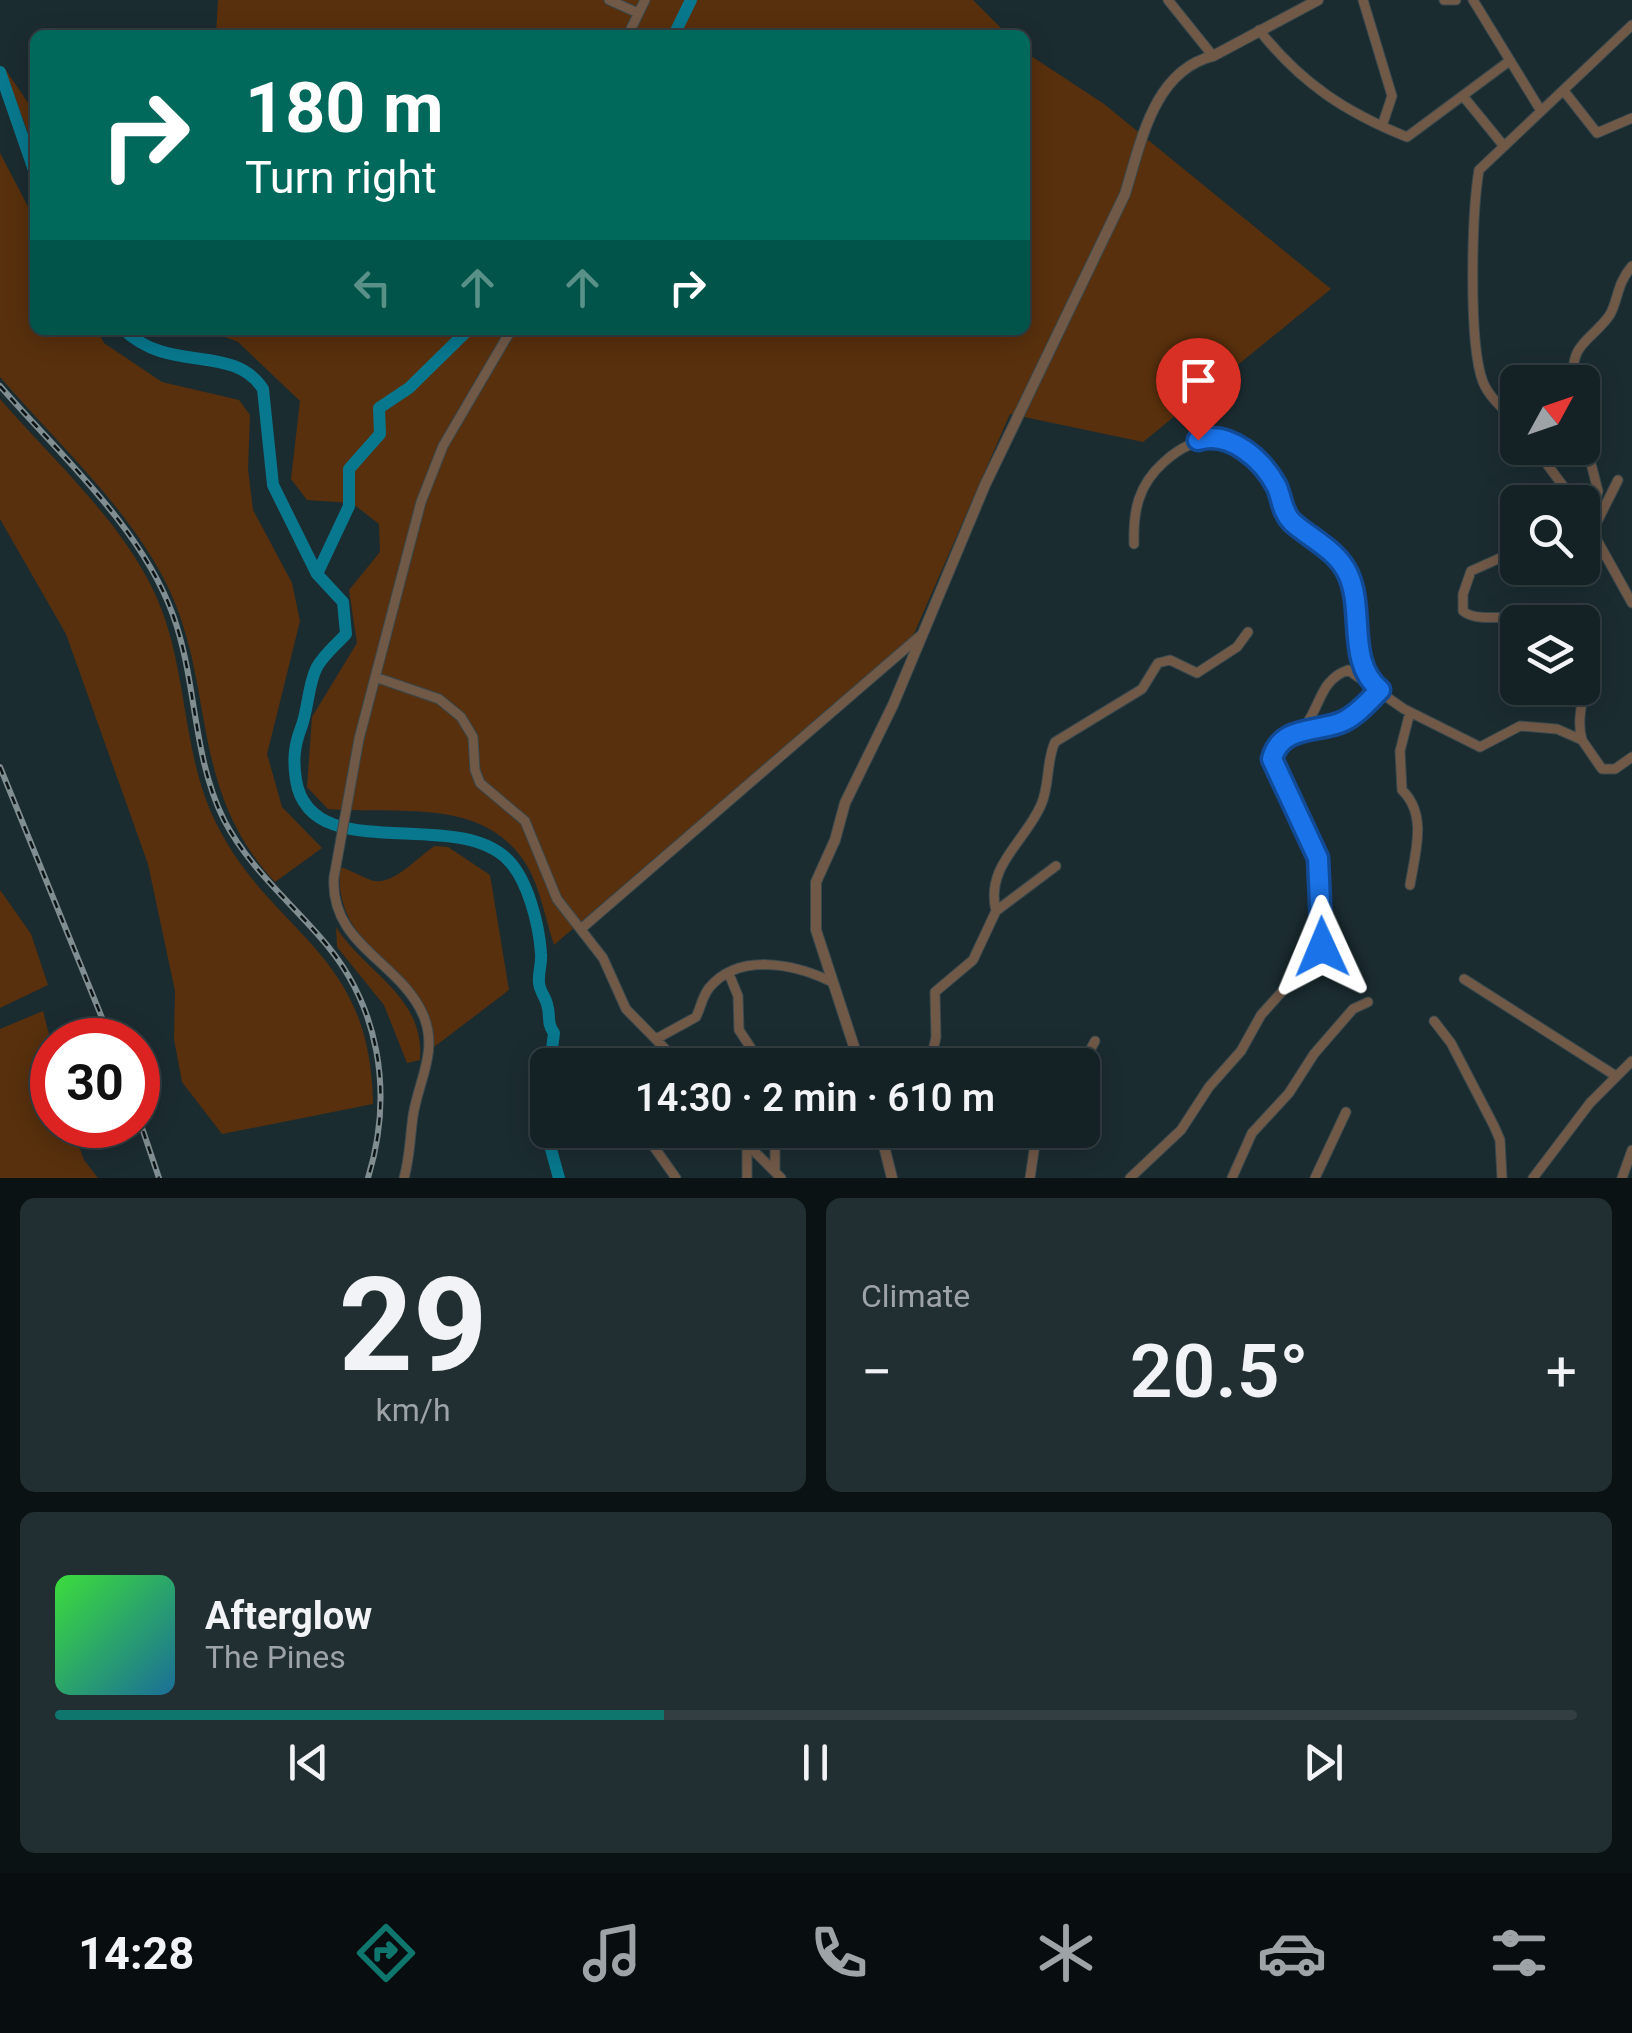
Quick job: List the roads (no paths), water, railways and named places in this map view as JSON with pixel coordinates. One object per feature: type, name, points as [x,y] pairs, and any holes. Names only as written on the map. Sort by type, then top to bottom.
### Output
[{"type":"street","points":[[609,0],[638,13]]},
{"type":"street","points":[[630,30],[645,0]]},
{"type":"street","points":[[1168,0],[1213,56]]},
{"type":"street","points":[[854,1048],[816,930],[816,882],[846,803],[992,469],[1124,194],[1136,146],[1150,116],[1182,71],[1195,61],[1213,56],[1318,0]]},
{"type":"street","points":[[1363,0],[1392,96],[1382,126]]},
{"type":"street","points":[[1444,0],[1456,0]]},
{"type":"street","points":[[1473,0],[1541,111]]},
{"type":"street","points":[[1500,402],[1484,383],[1478,345],[1478,175],[1482,164],[1632,26]]},
{"type":"street","points":[[1259,30],[1294,71],[1342,109],[1410,136],[1508,62]]},
{"type":"street","points":[[1564,91],[1598,133],[1632,118]]},
{"type":"street","points":[[1463,96],[1503,145]]},
{"type":"street","points":[[1576,365],[1579,348],[1610,314],[1615,293],[1632,266]]},
{"type":"street","points":[[405,1176],[415,1106],[428,1061],[428,1032],[406,988],[361,947],[344,923],[333,891],[345,811],[408,542],[431,475],[507,335]]},
{"type":"street","points":[[1134,544],[1138,497],[1175,453],[1198,440],[1213,437],[1248,452],[1271,477],[1289,518],[1339,560],[1348,574],[1362,662],[1376,686]]},
{"type":"street","points":[[1600,513],[1618,480]]},
{"type":"street","points":[[1600,542],[1632,603]]},
{"type":"street","points":[[1600,553],[1609,558]]},
{"type":"street","points":[[1500,558],[1470,571],[1461,602],[1463,611],[1473,618],[1500,616]]},
{"type":"street","points":[[996,912],[994,887],[1009,851],[1041,804],[1055,742],[1138,692],[1158,663],[1170,660],[1197,673],[1237,648],[1248,632]]},
{"type":"street","points":[[582,928],[922,634]]},
{"type":"street","points":[[1304,728],[1324,688],[1342,672],[1354,672],[1410,712],[1480,747],[1527,726],[1566,731],[1582,740]]},
{"type":"street","points":[[375,678],[439,699],[461,717],[474,737],[480,783],[525,821],[557,899],[603,958],[626,1009],[665,1048]]},
{"type":"street","points":[[1130,1178],[1181,1130],[1209,1087],[1241,1051],[1261,1015],[1322,947],[1318,858],[1272,759],[1278,746],[1304,728],[1341,722],[1376,686]]},
{"type":"street","points":[[1580,705],[1582,740],[1602,769],[1615,769],[1632,756]]},
{"type":"street","points":[[1410,712],[1400,751],[1401,786],[1417,815],[1410,886]]},
{"type":"street","points":[[934,1048],[935,992],[973,960],[996,912],[1056,866]]},
{"type":"street","points":[[656,1038],[696,1017],[705,993],[729,974],[778,963],[830,981]]},
{"type":"street","points":[[729,974],[738,996],[739,1030],[751,1048]]},
{"type":"street","points":[[1464,979],[1616,1076]]},
{"type":"street","points":[[1232,1178],[1252,1134],[1289,1093],[1314,1054],[1353,1009],[1368,1002]]},
{"type":"street","points":[[1434,1021],[1451,1043],[1494,1126],[1500,1140],[1502,1178]]},
{"type":"street","points":[[1092,1048],[1095,1042]]},
{"type":"street","points":[[1532,1178],[1632,1061]]},
{"type":"street","points":[[1315,1178],[1346,1112]]},
{"type":"street","points":[[655,1148],[676,1178]]},
{"type":"street","points":[[776,1148],[778,1175]]},
{"type":"street","points":[[885,1148],[892,1178]]},
{"type":"street","points":[[1030,1178],[1035,1148]]},
{"type":"street","points":[[748,1149],[778,1175]]},
{"type":"street","points":[[747,1178],[748,1149]]},
{"type":"street","points":[[1622,1178],[1632,1150]]},
{"type":"waterway","points":[[676,30],[691,0]]},
{"type":"waterway","points":[[0,72],[30,159]]},
{"type":"waterway","points":[[131,335],[161,351],[235,367],[263,389],[273,485],[317,574],[343,602],[346,634],[316,669],[296,747],[296,780],[307,806],[328,822],[355,830],[454,837],[484,845],[508,860],[527,891],[538,929],[539,983],[554,1033],[552,1048]]},
{"type":"waterway","points":[[317,574],[349,506],[349,469],[380,434],[379,408],[409,388],[463,335]]},
{"type":"waterway","points":[[551,1148],[559,1178]]},
{"type":"railway","points":[[0,386],[97,493],[141,552],[159,583],[181,640],[206,770],[224,820],[256,867],[320,937],[356,991],[368,1020],[380,1082],[380,1114],[368,1178]]},
{"type":"railway","points":[[0,767],[102,1018]]},
{"type":"railway","points":[[149,1148],[159,1178]]}]
